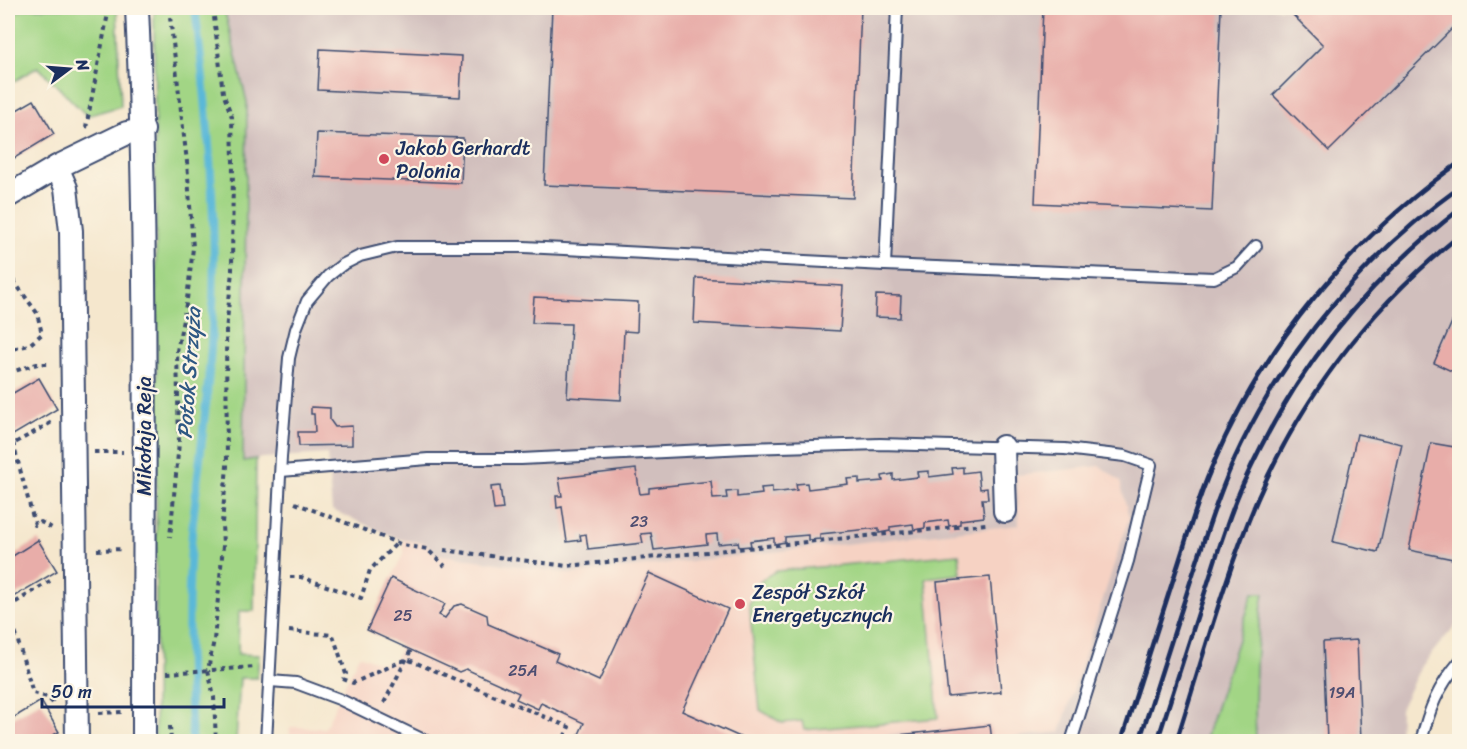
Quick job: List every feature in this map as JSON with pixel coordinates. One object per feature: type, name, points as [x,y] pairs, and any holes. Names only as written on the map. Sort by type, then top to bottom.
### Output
[{"type":"street","name":"Mikołaja Reja","points":[[137,8],[142,130],[145,444],[144,741]]},
{"type":"street","points":[[8,196],[57,167],[127,133],[142,130]]},
{"type":"street","points":[[57,167],[66,188],[71,231],[77,741]]},
{"type":"street","points":[[1002,447],[1005,511]]},
{"type":"lane","points":[[885,266],[897,8]]},
{"type":"lane","points":[[266,741],[289,358],[296,329],[307,302],[328,276],[342,265],[360,256],[397,247],[524,247],[885,266],[1214,278],[1237,267],[1256,246]]},
{"type":"lane","points":[[281,471],[428,459],[521,459],[820,445],[1065,449],[1125,456],[1150,465],[1128,561],[1071,741]]},
{"type":"lane","points":[[1421,741],[1428,712],[1438,691],[1443,681],[1460,661]]},
{"type":"lane","points":[[270,681],[296,683],[428,741]]},
{"type":"path","points":[[81,156],[109,8]]},
{"type":"path","points":[[169,8],[187,162],[192,248],[187,299],[177,351],[179,443],[169,549]]},
{"type":"path","points":[[213,8],[223,93],[232,117],[233,161],[232,272],[226,331],[227,466],[222,513],[223,546],[214,640],[206,670],[214,697],[216,741]]},
{"type":"path","points":[[8,273],[37,313],[42,334],[29,345],[8,350]]},
{"type":"path","points":[[8,373],[37,364],[73,363]]},
{"type":"path","points":[[8,447],[50,422],[74,420]]},
{"type":"path","points":[[13,443],[35,525],[41,522],[51,526],[56,534]]},
{"type":"path","points":[[74,453],[127,452]]},
{"type":"path","points":[[279,503],[297,502],[398,542],[427,549],[445,566]]},
{"type":"path","points":[[444,550],[567,566],[1007,522],[1005,511]]},
{"type":"path","points":[[275,576],[301,577],[362,598],[370,570],[398,542]]},
{"type":"path","points":[[56,578],[8,607],[33,693],[47,697],[59,708]]},
{"type":"path","points":[[273,630],[333,635],[346,674],[334,698]]},
{"type":"path","points":[[377,718],[411,650]]},
{"type":"path","points":[[255,657],[255,667]]},
{"type":"path","points":[[343,679],[353,682],[407,659],[569,727],[562,741]]},
{"type":"path","points":[[167,662],[167,673]]},
{"type":"path","points":[[176,672],[271,666]]},
{"type":"shaded area","points":[[224,8],[1459,8],[1459,621],[1421,666],[1400,709],[1399,741],[1256,741],[1254,689],[1258,625],[1264,593],[1254,593],[1205,741],[822,741],[990,725],[992,739],[1060,732],[1129,518],[1120,481],[1100,466],[1017,475],[1019,525],[572,574],[436,554],[424,543],[399,539],[332,510],[327,454],[262,458],[243,462],[247,102]]},
{"type":"shaded area","name":"Zespół Szkół Energetycznych","points":[[1100,466],[1120,481],[1129,518],[1060,732],[992,739],[990,725],[822,742],[289,742],[290,727],[325,728],[359,655],[381,664],[395,660],[401,645],[367,630],[403,554],[403,540],[424,543],[436,554],[572,574],[1019,525],[1017,475]]},
{"type":"green space","points":[[30,8],[117,8],[121,106],[87,116],[38,67],[8,85],[8,14]]},
{"type":"green space","points":[[154,8],[224,8],[247,102],[243,461],[256,459],[254,611],[239,611],[238,654],[259,655],[257,678],[240,678],[236,741],[155,741],[157,404]]},
{"type":"green space","points":[[959,554],[961,574],[926,578],[938,718],[804,730],[802,721],[782,723],[760,710],[749,604],[760,582],[767,576],[776,571]]},
{"type":"green space","points":[[1253,593],[1264,593],[1256,667],[1256,741],[1205,741]]},
{"type":"building","points":[[552,8],[861,8],[853,198],[544,185]]},
{"type":"building","points":[[1043,8],[1221,8],[1212,211],[1035,203]]},
{"type":"building","points":[[1286,8],[1460,8],[1460,21],[1329,151],[1273,95],[1323,45]]},
{"type":"building","points":[[320,49],[462,56],[460,97],[318,90]]},
{"type":"building","points":[[34,100],[54,134],[8,162],[8,115]]},
{"type":"building","points":[[317,133],[463,138],[461,183],[315,177]]},
{"type":"building","points":[[696,278],[843,286],[840,331],[694,323]]},
{"type":"building","points":[[876,295],[901,296],[900,318],[875,317]]},
{"type":"building","points":[[534,297],[638,302],[637,332],[624,331],[621,400],[567,397],[571,324],[532,323]]},
{"type":"building","points":[[1452,322],[1460,326],[1460,375],[1434,363]]},
{"type":"building","points":[[39,378],[57,409],[8,438],[8,396]]},
{"type":"building","points":[[311,407],[330,408],[330,420],[335,427],[352,426],[352,445],[299,446],[298,432],[315,432],[314,414],[311,414]]},
{"type":"building","points":[[1357,434],[1402,444],[1378,552],[1333,542]]},
{"type":"building","points":[[1431,443],[1460,448],[1460,527],[1453,559],[1409,550]]},
{"type":"building","points":[[963,467],[963,473],[978,471],[980,489],[987,488],[988,499],[982,499],[984,517],[960,520],[960,524],[949,526],[948,520],[925,523],[925,528],[914,530],[913,524],[890,527],[890,531],[879,533],[879,528],[820,534],[820,539],[808,540],[808,535],[785,537],[785,542],[774,544],[774,538],[750,541],[751,546],[739,547],[738,542],[718,544],[717,534],[706,535],[707,544],[654,550],[651,533],[641,534],[643,543],[588,549],[586,534],[580,535],[581,540],[567,542],[562,507],[557,508],[556,496],[562,496],[559,478],[636,469],[640,494],[649,493],[649,488],[711,481],[713,499],[727,498],[726,492],[737,491],[737,497],[762,494],[761,488],[772,487],[772,493],[797,490],[796,484],[807,483],[808,489],[848,484],[847,479],[859,478],[859,483],[883,481],[882,476],[893,474],[893,480],[918,477],[917,472],[929,471],[929,477],[953,474],[952,468]]},
{"type":"building","points":[[500,486],[503,509],[494,510],[491,487]]},
{"type":"building","points":[[38,540],[57,571],[8,600],[8,559]]},
{"type":"building","points":[[649,573],[728,609],[682,711],[749,741],[576,741],[584,723],[541,703],[538,709],[516,699],[519,693],[466,669],[459,672],[367,630],[391,578],[445,604],[439,615],[445,618],[454,606],[462,604],[487,615],[488,624],[558,654],[555,661],[599,681]]},
{"type":"building","points":[[990,577],[1001,692],[948,697],[937,582]]},
{"type":"building","points":[[1357,640],[1361,741],[1327,741],[1323,642]]},
{"type":"building","points":[[41,701],[59,732],[42,741],[8,741],[8,721]]},
{"type":"building","points":[[990,725],[992,741],[901,741],[900,735]]},
{"type":"waterway","name":"Potok Strzyża","points":[[192,742],[189,585],[192,533],[211,355],[214,289],[213,208],[208,128],[195,8]]},
{"type":"railway","points":[[1121,742],[1211,469],[1232,423],[1256,380],[1314,298],[1347,261],[1382,225],[1460,162]]},
{"type":"railway","points":[[1139,742],[1219,497],[1233,462],[1261,407],[1308,336],[1363,271],[1426,213],[1460,187]]},
{"type":"railway","points":[[1157,742],[1232,511],[1243,484],[1284,404],[1308,368],[1362,299],[1425,238],[1460,209]]},
{"type":"railway","points":[[1176,742],[1245,529],[1275,462],[1295,425],[1342,355],[1369,323],[1397,292],[1460,235]]},
{"type":"place","name":"Jakob Gerhardt Polonia","points":[[384,159]]},
{"type":"place","name":"Zespół Szkół Energetycznych","points":[[740,604]]}]
